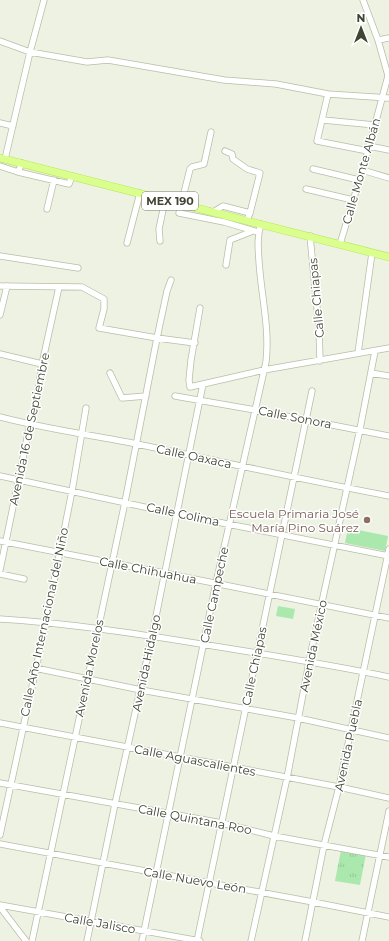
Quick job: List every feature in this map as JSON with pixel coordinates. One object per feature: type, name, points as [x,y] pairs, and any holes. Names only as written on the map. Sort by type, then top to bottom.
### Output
[{"type":"main road","name":"MEX 190","points":[[2,158],[212,212],[248,216],[260,224],[389,256]]},
{"type":"street","points":[[2,158],[13,126],[44,0]]},
{"type":"street","points":[[363,0],[378,40],[388,77]]},
{"type":"street","points":[[378,40],[389,38]]},
{"type":"street","points":[[0,41],[30,52],[87,62],[108,60],[224,80],[276,84],[328,94],[364,95],[389,98]]},
{"type":"street","name":"Calle Monte Albán","points":[[340,244],[369,148],[388,77]]},
{"type":"street","points":[[328,94],[317,142],[389,150]]},
{"type":"street","points":[[323,120],[375,125]]},
{"type":"street","points":[[0,123],[13,126]]},
{"type":"street","points":[[211,132],[204,164],[192,167],[190,169],[179,213],[224,222],[256,232]]},
{"type":"street","points":[[225,151],[232,154],[233,159],[247,169],[260,173],[248,216]]},
{"type":"street","points":[[18,172],[22,163]]},
{"type":"street","points":[[0,166],[18,172],[69,184],[72,176]]},
{"type":"street","points":[[42,177],[46,169]]},
{"type":"street","points":[[313,169],[359,180]]},
{"type":"street","points":[[362,170],[389,178]]},
{"type":"street","points":[[47,209],[54,180]]},
{"type":"street","points":[[306,189],[353,200]]},
{"type":"street","points":[[127,243],[140,193]]},
{"type":"street","points":[[160,241],[159,229],[166,200]]},
{"type":"street","name":"Calle Campeche","points":[[142,941],[216,583],[268,348],[268,333],[256,232],[260,224]]},
{"type":"street","points":[[226,265],[230,240],[256,232]]},
{"type":"street","name":"Calle Chiapas","points":[[310,236],[319,328],[320,361]]},
{"type":"street","points":[[358,353],[372,253]]},
{"type":"street","points":[[0,256],[78,268]]},
{"type":"street","name":"Avenida Morelos","points":[[32,941],[125,502],[157,338],[167,291],[171,280]]},
{"type":"street","points":[[0,286],[82,287],[104,299],[104,309],[99,328],[194,343]]},
{"type":"street","points":[[0,315],[7,286]]},
{"type":"street","name":"Avenida 16 de Septiembre","points":[[0,570],[3,542],[30,424],[36,405],[42,364],[59,287]]},
{"type":"street","points":[[200,308],[191,360],[189,380],[190,387],[264,370],[389,348]]},
{"type":"street","name":"Avenida México","points":[[251,941],[287,778],[298,718],[360,429],[375,351]]},
{"type":"street","points":[[0,354],[42,364]]},
{"type":"street","points":[[110,373],[122,398],[146,396]]},
{"type":"street","points":[[371,373],[389,376]]},
{"type":"street","name":"Avenida Hidalgo","points":[[86,941],[141,690],[204,384]]},
{"type":"street","name":"Calle Chiapas","points":[[198,941],[232,767],[312,391]]},
{"type":"street","name":"Calle Sonora","points":[[175,396],[360,429],[389,436]]},
{"type":"street","name":"Calle Año Internacional del Niño","points":[[0,835],[46,622],[58,553],[72,491],[86,408]]},
{"type":"street","name":"Calle Oaxaca","points":[[0,417],[389,496]]},
{"type":"street","name":"Calle Colima","points":[[0,476],[178,514],[388,556]]},
{"type":"street","name":"Calle Chihuahua","points":[[3,542],[389,618]]},
{"type":"street","name":"Avenida Puebla","points":[[305,941],[324,845],[339,787],[389,549]]},
{"type":"street","points":[[0,574],[24,579]]},
{"type":"street","points":[[0,619],[46,622],[98,628],[257,652],[389,676]]},
{"type":"street","points":[[35,668],[141,690],[298,718],[389,738]]},
{"type":"street","name":"Calle Aguascalientes","points":[[0,723],[339,787],[389,798]]},
{"type":"street","name":"Calle Quintana Roo","points":[[0,783],[222,823],[274,836],[389,857]]},
{"type":"street","points":[[362,941],[381,856],[389,811]]},
{"type":"street","name":"Calle Nuevo León","points":[[0,844],[389,917]]},
{"type":"street","points":[[0,906],[26,941]]},
{"type":"street","name":"Calle Jalisco","points":[[0,906],[198,941]]},
{"type":"green space","points":[[348,528],[388,536],[385,551],[345,543]]},
{"type":"green space","points":[[278,606],[295,609],[293,619],[276,616]]},
{"type":"green space","points":[[341,850],[366,854],[360,885],[335,881]]},
{"type":"place","name":"Escuela Primaria José María Pino Suárez","points":[[367,520]]}]
